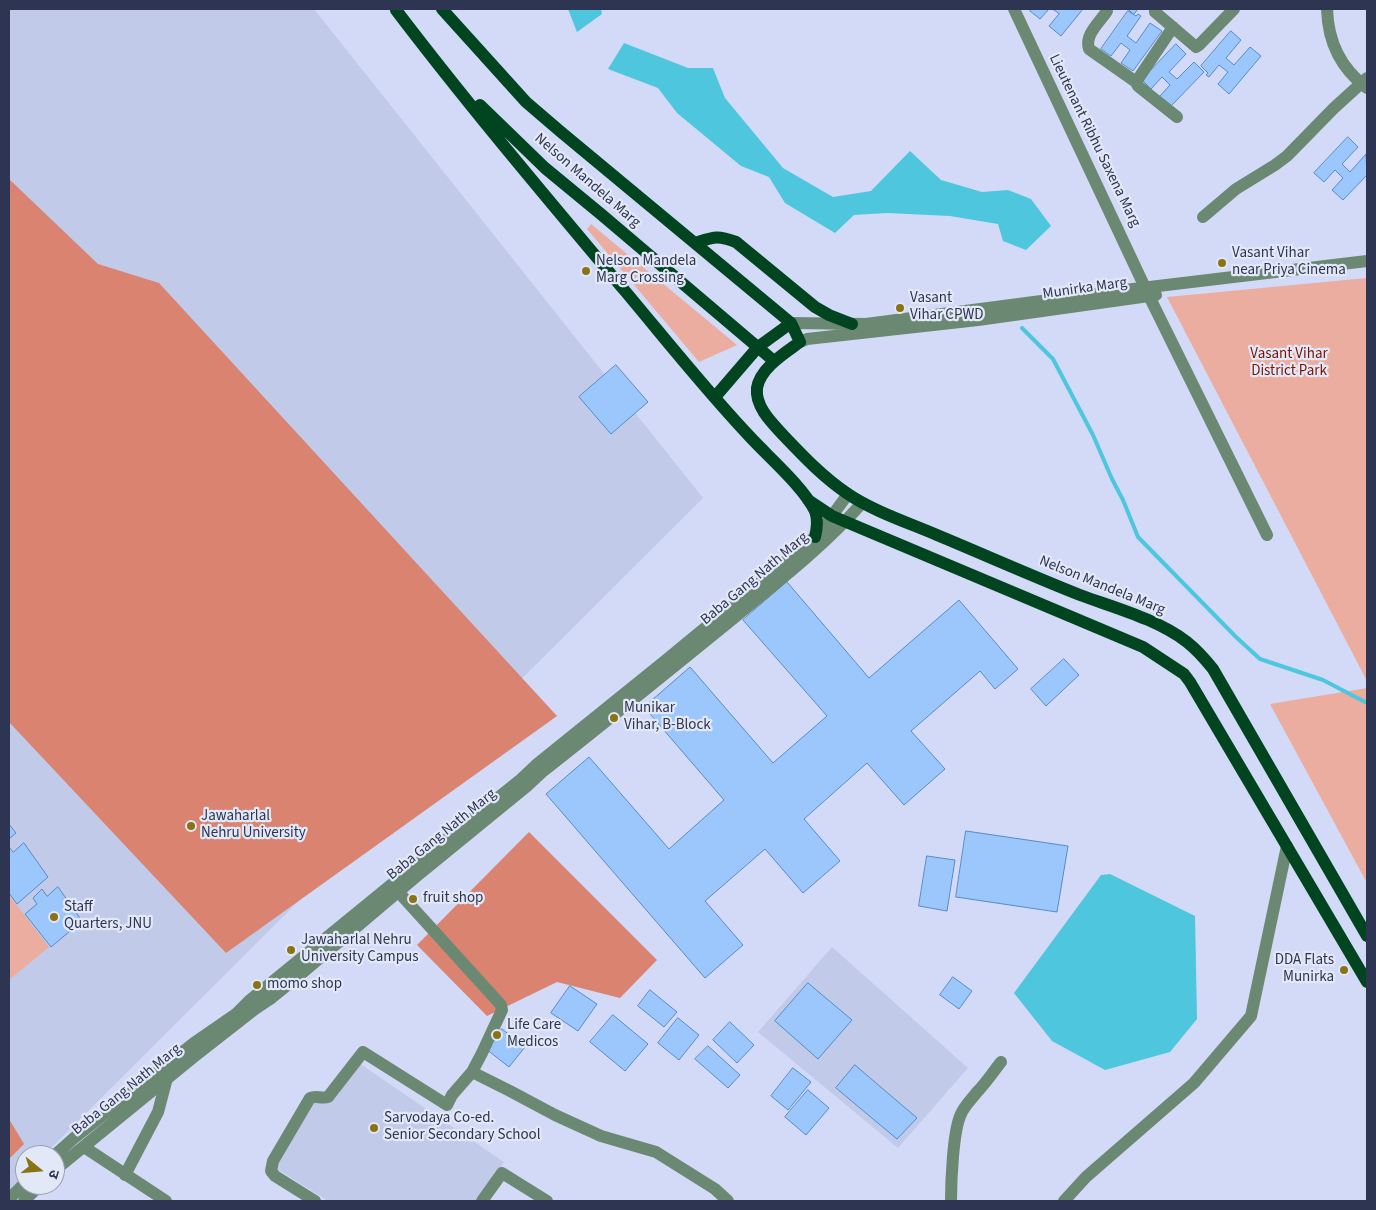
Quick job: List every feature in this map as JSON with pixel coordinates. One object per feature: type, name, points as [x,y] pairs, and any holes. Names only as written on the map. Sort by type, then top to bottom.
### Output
[{"type":"main road","name":"Nelson Mandela Marg","points":[[395,9],[466,91],[545,168],[774,360]]},
{"type":"main road","points":[[395,9],[444,73],[552,205],[747,434],[793,481],[815,512],[817,520],[815,537]]},
{"type":"main road","name":"Nelson Mandela Marg","points":[[442,9],[526,102],[791,322]]},
{"type":"main road","points":[[695,243],[721,237],[736,242],[815,307],[847,324]]},
{"type":"main road","points":[[715,397],[758,347],[791,322],[803,341]]},
{"type":"main road","name":"Nelson Mandela Marg","points":[[803,341],[774,360],[760,379],[757,388],[766,416],[797,450],[827,478],[862,503],[1078,594],[1156,624],[1186,641],[1201,654],[1213,669],[1367,936]]},
{"type":"main road","points":[[808,500],[832,516],[1143,647],[1184,674],[1367,982]]},
{"type":"street","name":"Lieutenant Ribhu Saxena Marg","points":[[1014,9],[1147,292],[1267,535]]},
{"type":"street","points":[[1155,9],[1155,12],[1196,47],[1234,9]]},
{"type":"street","points":[[1203,217],[1236,189],[1286,156],[1328,114],[1365,84],[1341,61],[1333,46],[1328,27],[1327,9]]},
{"type":"street","points":[[1107,11],[1089,36],[1087,43],[1089,49],[1136,82],[1138,86],[1177,117]]},
{"type":"street","points":[[1136,82],[1172,27]]},
{"type":"street","name":"Munirka Marg","points":[[803,341],[978,320],[1147,292],[1367,261]]},
{"type":"street","name":"Munirka Marg","points":[[791,322],[866,324],[1367,269]]},
{"type":"street","name":"Baba Gang Nath Marg","points":[[523,784],[536,765],[815,537],[848,494]]},
{"type":"street","name":"Baba Gang Nath Marg","points":[[65,1146],[194,1043],[236,1014],[252,1005],[270,999],[293,981],[395,888],[523,784],[542,772],[671,669],[827,540],[862,503]]},
{"type":"street","points":[[1064,1201],[1086,1177],[1194,1083],[1251,1016],[1287,846]]},
{"type":"street","points":[[315,1201],[275,1176],[271,1171],[273,1161],[310,1098],[317,1096],[326,1098],[332,1093],[363,1052],[447,1105],[452,1095],[472,1072],[502,1007],[395,888]]},
{"type":"street","name":"Baba Gang Nath Marg","points":[[65,1162],[252,1005]]},
{"type":"street","points":[[952,1201],[951,1188],[959,1118],[970,1099],[1001,1062]]},
{"type":"street","points":[[472,1072],[555,1115],[601,1136],[656,1152],[715,1189],[728,1201]]},
{"type":"street","points":[[125,1175],[158,1112],[167,1078]]},
{"type":"street","points":[[84,1147],[166,1201]]},
{"type":"street","points":[[482,1201],[502,1173],[546,1201]]},
{"type":"shaded area","name":"Jawaharlal Nehru University","points":[[9,9],[314,9],[703,498],[54,1145],[15,1145],[15,1185],[9,1191]]},
{"type":"shaded area","points":[[9,179],[98,264],[159,283],[557,716],[226,953],[9,722]]},
{"type":"shaded area","points":[[529,832],[657,960],[620,998],[557,982],[487,1016],[417,945]]},
{"type":"shaded area","points":[[832,947],[968,1068],[898,1148],[758,1032]]},
{"type":"shaded area","name":"Sarvodaya Co-ed. Senior Secondary School","points":[[353,1059],[504,1162],[479,1201],[328,1201],[274,1167],[312,1095],[321,1102]]},
{"type":"shaded area","points":[[9,1119],[24,1144],[15,1145],[15,1153],[9,1159]]},
{"type":"green space","points":[[591,224],[737,345],[699,362],[587,229]]},
{"type":"green space","name":"Vasant Vihar District Park","points":[[1367,278],[1367,681],[1167,297]]},
{"type":"green space","points":[[1367,688],[1367,883],[1270,704]]},
{"type":"green space","points":[[9,895],[49,947],[9,980]]},
{"type":"water","points":[[568,9],[601,9],[602,14],[577,32]]},
{"type":"water","points":[[624,43],[688,68],[713,68],[725,98],[783,168],[833,197],[871,191],[910,151],[941,180],[982,192],[1008,190],[1031,199],[1051,226],[1026,250],[1003,241],[998,224],[950,216],[887,213],[854,215],[835,233],[785,203],[769,177],[741,166],[677,113],[658,88],[608,69]]},
{"type":"water","points":[[1110,874],[1195,916],[1197,1019],[1170,1052],[1105,1070],[1052,1041],[1014,993],[1101,875]]},
{"type":"building","points":[[1032,9],[1049,9],[1040,19],[1030,11]]},
{"type":"building","points":[[1053,9],[1083,9],[1061,36],[1049,26],[1059,14]]},
{"type":"building","points":[[1128,9],[1138,9],[1134,14]]},
{"type":"building","points":[[1128,11],[1136,16],[1138,14],[1141,16],[1127,36],[1136,43],[1150,23],[1162,31],[1133,71],[1121,63],[1130,50],[1121,43],[1111,56],[1101,49]]},
{"type":"building","points":[[1231,31],[1241,40],[1226,58],[1234,65],[1250,47],[1261,56],[1229,94],[1218,84],[1228,72],[1219,65],[1209,77],[1206,75],[1208,73],[1201,66]]},
{"type":"building","points":[[1176,44],[1186,54],[1169,72],[1177,79],[1194,62],[1204,72],[1170,107],[1159,97],[1170,85],[1162,77],[1151,89],[1142,80]]},
{"type":"building","points":[[1348,137],[1358,147],[1342,164],[1350,172],[1366,154],[1367,175],[1343,200],[1332,190],[1343,178],[1335,170],[1324,182],[1314,173]]},
{"type":"building","points":[[616,365],[648,402],[611,434],[579,397]]},
{"type":"building","points":[[787,582],[869,678],[959,600],[1018,669],[995,689],[980,671],[911,731],[945,769],[904,805],[867,763],[804,819],[840,861],[803,893],[765,849],[705,901],[743,945],[705,978],[546,794],[589,757],[669,849],[724,800],[644,707],[690,667],[773,763],[827,716],[743,620]]},
{"type":"building","points":[[1064,659],[1079,675],[1046,706],[1031,689]]},
{"type":"building","points":[[9,824],[16,833],[9,839]]},
{"type":"building","points":[[966,831],[1068,846],[1057,912],[956,897]]},
{"type":"building","name":"Staff Quarters, JNU","points":[[24,843],[48,877],[17,904],[9,893],[9,847],[13,852]]},
{"type":"building","points":[[927,856],[955,860],[947,911],[919,906]]},
{"type":"building","name":"Staff Quarters, JNU","points":[[58,887],[82,921],[51,947],[25,914],[37,904],[33,898],[42,889],[47,896]]},
{"type":"building","points":[[953,977],[972,991],[959,1009],[940,995]]},
{"type":"building","points":[[808,983],[852,1020],[818,1059],[775,1021]]},
{"type":"building","points":[[570,986],[597,1004],[578,1031],[551,1013]]},
{"type":"building","points":[[650,990],[677,1012],[664,1027],[638,1006]]},
{"type":"building","points":[[613,1015],[648,1044],[625,1071],[590,1042]]},
{"type":"building","points":[[678,1018],[699,1035],[679,1060],[658,1043]]},
{"type":"building","points":[[730,1022],[754,1045],[737,1063],[713,1040]]},
{"type":"building","points":[[502,1029],[525,1047],[509,1067],[486,1049]]},
{"type":"building","points":[[708,1046],[740,1075],[728,1088],[695,1059]]},
{"type":"building","points":[[855,1065],[917,1118],[897,1139],[836,1088]]},
{"type":"building","points":[[793,1068],[811,1082],[788,1110],[771,1096]]},
{"type":"building","points":[[808,1090],[829,1108],[806,1135],[785,1117]]},
{"type":"waterway","points":[[1022,328],[1053,359],[1093,435],[1138,537],[1260,659],[1323,680],[1367,703]]},
{"type":"place","name":"Vasant Vihar near Priya Cinema","points":[[1222,263]]},
{"type":"place","name":"Nelson Mandela Marg Crossing","points":[[586,271]]},
{"type":"place","name":"Vasant Vihar CPWD","points":[[900,308]]},
{"type":"place","name":"Munikar Vihar, B-Block","points":[[614,718]]},
{"type":"place","name":"Jawaharlal Nehru University","points":[[191,826]]},
{"type":"place","name":"fruit shop","points":[[413,899]]},
{"type":"place","name":"Staff Quarters, JNU","points":[[54,917]]},
{"type":"place","name":"Jawaharlal Nehru University Campus","points":[[291,950]]},
{"type":"place","name":"DDA Flats Munirka","points":[[1344,970]]},
{"type":"place","name":"momo shop","points":[[257,985]]},
{"type":"place","name":"Life Care Medicos","points":[[497,1035]]},
{"type":"place","name":"Sarvodaya Co-ed. Senior Secondary School","points":[[374,1128]]}]
